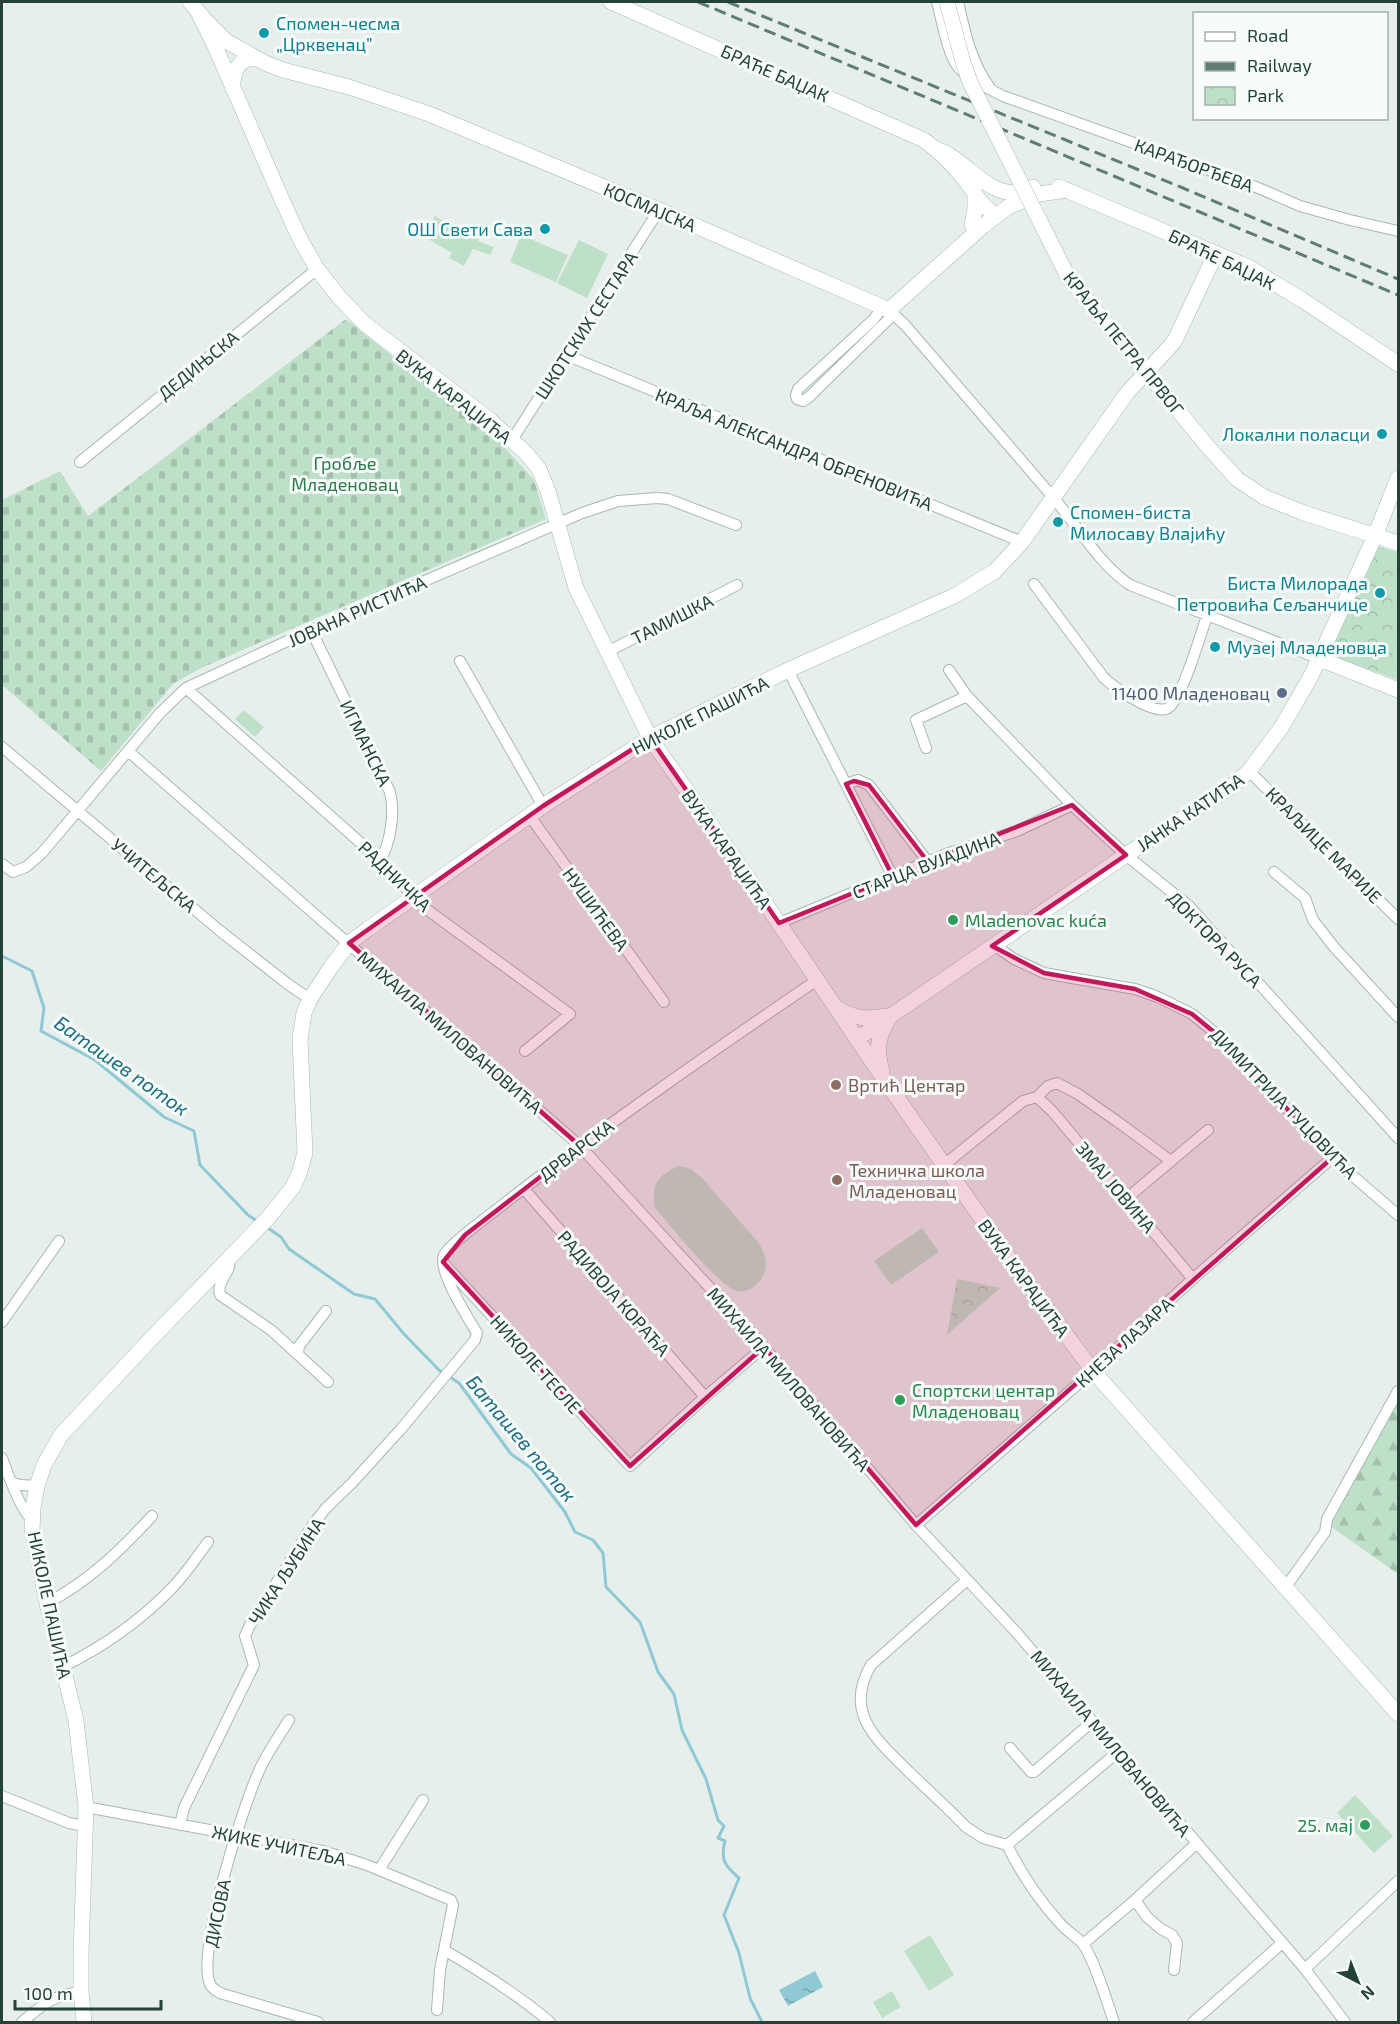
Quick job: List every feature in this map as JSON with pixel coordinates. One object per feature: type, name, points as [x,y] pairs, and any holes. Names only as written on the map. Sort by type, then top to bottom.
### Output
[{"type":"street","name":"БРАЋЕ БАЏАК","points":[[611,2],[907,131],[952,156],[980,188],[1019,192],[1048,185],[1061,187],[1216,253],[1263,275],[1398,364]]},
{"type":"street","name":"КАРАЂОРЂЕВА","points":[[937,2],[948,42],[958,67],[974,80],[1012,100],[1256,187],[1300,206],[1398,231]]},
{"type":"street","name":"КРАЉА ПЕТРА ПРВОГ","points":[[947,2],[963,62],[977,98],[1068,278],[1209,448],[1237,479],[1272,500],[1304,513],[1398,543]]},
{"type":"street","points":[[958,2],[970,52],[992,90]]},
{"type":"street","name":"КОСМАЈСКА","points":[[194,7],[226,41],[256,59],[283,70],[349,87],[422,112],[659,210],[888,310],[1053,497]]},
{"type":"street","name":"ВУКА КАРАЏИЋА","points":[[194,7],[292,222],[317,269],[339,297],[372,331],[480,412],[512,440],[541,472],[576,588],[650,738],[1017,1269],[1093,1371],[1398,1714]]},
{"type":"street","points":[[233,89],[233,75],[239,64],[244,60],[256,59]]},
{"type":"street","points":[[980,188],[994,209]]},
{"type":"street","points":[[972,225],[980,188]]},
{"type":"street","points":[[888,310],[873,320],[798,389],[797,399],[802,401],[809,397],[888,310],[935,268],[994,209],[1029,197],[1066,190]]},
{"type":"street","points":[[935,268],[942,255],[972,225],[1019,192]]},
{"type":"street","name":"ШКОТСКИХ СЕСТАРА","points":[[512,440],[659,210]]},
{"type":"street","name":"НИКОЛЕ ПАШИЋА","points":[[84,2022],[81,1992],[86,1807],[76,1721],[47,1603],[32,1529],[38,1486],[44,1465],[61,1435],[268,1218],[293,1187],[305,1153],[300,1039],[304,1013],[310,999],[349,943],[529,815],[650,738],[788,670],[956,595],[995,571],[1022,542],[1127,393],[1174,342],[1216,253]]},
{"type":"street","name":"ДЕДИЊСКА","points":[[80,462],[317,269]]},
{"type":"street","name":"КРАЉА АЛЕКСАНДРА ОБРЕНОВИЋА","points":[[566,355],[1022,542]]},
{"type":"street","name":"ЈАНКА КАТИЋА","points":[[857,1039],[1126,855],[1232,786],[1249,771],[1291,712],[1320,659],[1375,536],[1398,478]]},
{"type":"street","points":[[1053,497],[1110,568],[1130,585],[1398,690]]},
{"type":"street","name":"ЈОВАНА РИСТИЋА","points":[[2,864],[13,872],[26,867],[42,853],[160,713],[186,688],[311,630],[557,523],[618,501],[668,499],[736,525]]},
{"type":"street","points":[[1034,584],[1104,678],[1119,691],[1161,709],[1169,708],[1175,701],[1188,674],[1207,616]]},
{"type":"street","name":"ТАМИШКА","points":[[607,652],[737,585]]},
{"type":"street","name":"ИГМАНСКА","points":[[311,630],[393,803],[392,821],[380,860]]},
{"type":"street","points":[[460,661],[543,806]]},
{"type":"street","points":[[788,670],[893,877]]},
{"type":"street","name":"ДОКТОРА РУСА","points":[[949,670],[967,696],[1072,805],[1126,855],[1189,906],[1398,1138]]},
{"type":"street","name":"РАДНИЧКА","points":[[186,688],[380,860],[422,906],[570,1014],[525,1051]]},
{"type":"street","points":[[926,748],[915,723],[916,720],[967,696]]},
{"type":"street","name":"УЧИТЕЉСКА","points":[[2,747],[219,930],[310,999]]},
{"type":"street","name":"МИХАИЛА МИЛОВАНОВИЋА","points":[[128,751],[580,1146],[764,1347],[916,1525],[1016,1632],[1305,1970],[1345,2022]]},
{"type":"street","name":"КРАЉИЦЕ МАРИЈЕ","points":[[1249,771],[1398,919]]},
{"type":"street","points":[[846,784],[858,780],[869,785],[928,862]]},
{"type":"street","name":"СТАРЦА ВУЈАДИНА","points":[[779,923],[946,854],[1017,831],[1072,805]]},
{"type":"street","name":"НУШИЋЕВА","points":[[529,815],[664,1002]]},
{"type":"street","points":[[1274,872],[1305,898],[1313,920],[1334,947],[1398,1017]]},
{"type":"street","name":"ДИМИТРИЈА ТУЦОВИЋА","points":[[994,945],[1014,959],[1044,973],[1135,989],[1158,997],[1192,1014],[1225,1041],[1332,1158],[1398,1215]]},
{"type":"street","name":"ДРВАРСКА","points":[[443,1262],[446,1253],[465,1235],[580,1146],[817,980]]},
{"type":"street","points":[[836,1008],[854,1018],[891,1015]]},
{"type":"street","points":[[886,1082],[877,1051],[879,1038],[891,1015]]},
{"type":"street","points":[[944,1165],[1023,1101],[1037,1097],[1048,1086],[1057,1083],[1094,1105],[1171,1161]]},
{"type":"street","name":"ЗМАЈ ЈОВИНА","points":[[1037,1097],[1052,1111],[1193,1279]]},
{"type":"street","points":[[1126,1199],[1208,1130]]},
{"type":"street","name":"КНЕЗА ЛАЗАРА","points":[[916,1525],[1332,1158]]},
{"type":"street","name":"РАДИВОЈА КОРАЋА","points":[[524,1189],[705,1396]]},
{"type":"street","points":[[2,1322],[59,1241]]},
{"type":"street","points":[[228,1258],[230,1265],[219,1285],[220,1295],[258,1320],[298,1353],[328,1382]]},
{"type":"street","name":"ЧИКА ЉУБИНА","points":[[180,1825],[184,1808],[254,1665],[245,1636],[250,1625],[319,1517],[402,1429],[475,1340],[477,1332],[460,1306],[443,1269],[443,1262]]},
{"type":"street","name":"НИКОЛЕ ТЕСЛЕ","points":[[443,1262],[630,1466],[705,1396]]},
{"type":"street","points":[[298,1353],[299,1346],[326,1311]]},
{"type":"street","points":[[705,1396],[764,1347]]},
{"type":"street","points":[[1285,1588],[1325,1532],[1328,1519],[1398,1391]]},
{"type":"street","points":[[2,1463],[13,1483],[22,1508],[32,1519]]},
{"type":"street","points":[[13,1483],[38,1486]]},
{"type":"street","points":[[47,1603],[77,1584],[117,1553],[152,1516]]},
{"type":"street","points":[[62,1667],[116,1634],[147,1611],[175,1585],[208,1542]]},
{"type":"street","points":[[968,1580],[871,1665],[863,1685],[861,1707],[876,1740],[966,1827],[983,1838],[1007,1845],[1018,1867],[1041,1901],[1060,1925],[1083,1944],[1114,2022]]},
{"type":"street","points":[[236,1834],[259,1770],[289,1720]]},
{"type":"street","points":[[1010,1748],[1031,1772],[1034,1772],[1093,1721]]},
{"type":"street","points":[[1007,1845],[1119,1751]]},
{"type":"street","points":[[2,1796],[69,1823],[84,1826]]},
{"type":"street","points":[[379,1870],[423,1800]]},
{"type":"street","name":"ЖИКЕ УЧИТЕЉА","points":[[86,1807],[323,1851],[379,1870],[451,1900],[453,1905],[440,1970],[437,2010]]},
{"type":"street","name":"ДИСОВА","points":[[236,1834],[219,1893],[207,1951],[208,1982],[214,1990],[224,1994],[318,2022]]},
{"type":"street","points":[[1083,1944],[1197,1844]]},
{"type":"street","points":[[1305,1970],[1398,1881]]},
{"type":"street","points":[[1135,1900],[1147,1917],[1172,1935],[1176,1943],[1174,1970]]},
{"type":"street","points":[[1192,2022],[1281,1944]]},
{"type":"street","points":[[444,1950],[489,1976],[527,2002],[550,2022]]},
{"type":"street","points":[[22,2022],[60,1995],[81,1992]]},
{"type":"highlighted area","points":[[650,738],[779,923],[893,877],[846,784],[854,781],[869,785],[928,862],[1072,805],[1126,855],[992,946],[1044,973],[1135,989],[1192,1014],[1225,1041],[1332,1158],[916,1525],[764,1347],[630,1466],[443,1262],[465,1235],[580,1146],[349,943],[543,806]]},
{"type":"green space","points":[[435,216],[463,233],[465,229],[480,237],[478,241],[494,247],[490,255],[473,249],[464,266],[449,258],[452,253],[423,236]]},
{"type":"green space","points":[[521,235],[568,255],[556,282],[510,262]]},
{"type":"green space","points":[[579,240],[608,254],[587,298],[557,283]]},
{"type":"green space","name":"Гробље Младеновац","points":[[346,319],[500,442],[534,480],[546,519],[201,668],[173,684],[101,771],[2,685],[2,500],[60,471],[88,516]]},
{"type":"green space","points":[[1377,546],[1398,552],[1398,680],[1329,655]]},
{"type":"green space","points":[[244,710],[264,727],[255,737],[235,719]]},
{"type":"green space","points":[[679,1166],[691,1169],[703,1179],[758,1242],[764,1254],[766,1267],[761,1279],[752,1288],[736,1291],[718,1278],[655,1208],[654,1193],[657,1182],[665,1173]]},
{"type":"green space","points":[[922,1228],[939,1252],[891,1285],[874,1261]]},
{"type":"green space","points":[[957,1279],[1000,1288],[947,1335]]},
{"type":"green space","points":[[1398,1400],[1398,1574],[1330,1526]]},
{"type":"green space","name":"25. мај","points":[[1355,1795],[1393,1836],[1374,1853],[1337,1813]]},
{"type":"green space","points":[[930,1935],[954,1975],[929,1991],[904,1951]]},
{"type":"green space","points":[[892,1991],[901,2007],[882,2018],[873,2002]]},
{"type":"water","points":[[815,1971],[823,1987],[788,2006],[779,1990]]},
{"type":"waterway","name":"Баташев поток","points":[[2,956],[32,971],[44,1008],[41,1031],[95,1060],[164,1117],[194,1131],[200,1165],[248,1215],[257,1221]]},
{"type":"waterway","name":"Баташев поток","points":[[265,1226],[281,1237],[289,1249],[354,1294],[375,1299],[404,1334],[439,1370],[459,1383],[511,1454],[531,1468],[565,1512],[575,1532],[593,1540],[603,1553],[606,1587],[640,1622],[658,1672],[674,1694],[682,1730],[706,1779],[718,1820],[724,1826],[718,1838],[725,1841],[723,1853],[727,1866],[739,1878],[724,1915],[739,1953],[750,1998],[762,2022]]},
{"type":"railway","points":[[698,2],[1398,295]]},
{"type":"railway","points":[[728,2],[1183,188],[1398,279]]},
{"type":"place","name":"Спомен-чесма „Црквенац”","points":[[264,33]]},
{"type":"place","name":"ОШ Свети Сава","points":[[545,229]]},
{"type":"place","name":"Локални поласци","points":[[1382,434]]},
{"type":"place","name":"Спомен-биста Милосаву Влајићу","points":[[1058,522]]},
{"type":"place","name":"Биста Милорада Петровића Сељанчице","points":[[1380,593]]},
{"type":"place","name":"Музеј Младеновца","points":[[1215,647]]},
{"type":"place","name":"11400 Младеновац","points":[[1282,693]]},
{"type":"place","name":"Mladenovac kuća","points":[[953,920]]},
{"type":"place","name":"Вртић Центар","points":[[836,1085]]},
{"type":"place","name":"Техничка школа Младеновац","points":[[837,1180]]},
{"type":"place","name":"Спортски центар Младеновац","points":[[900,1400]]},
{"type":"place","name":"25. мај","points":[[1365,1825]]}]
